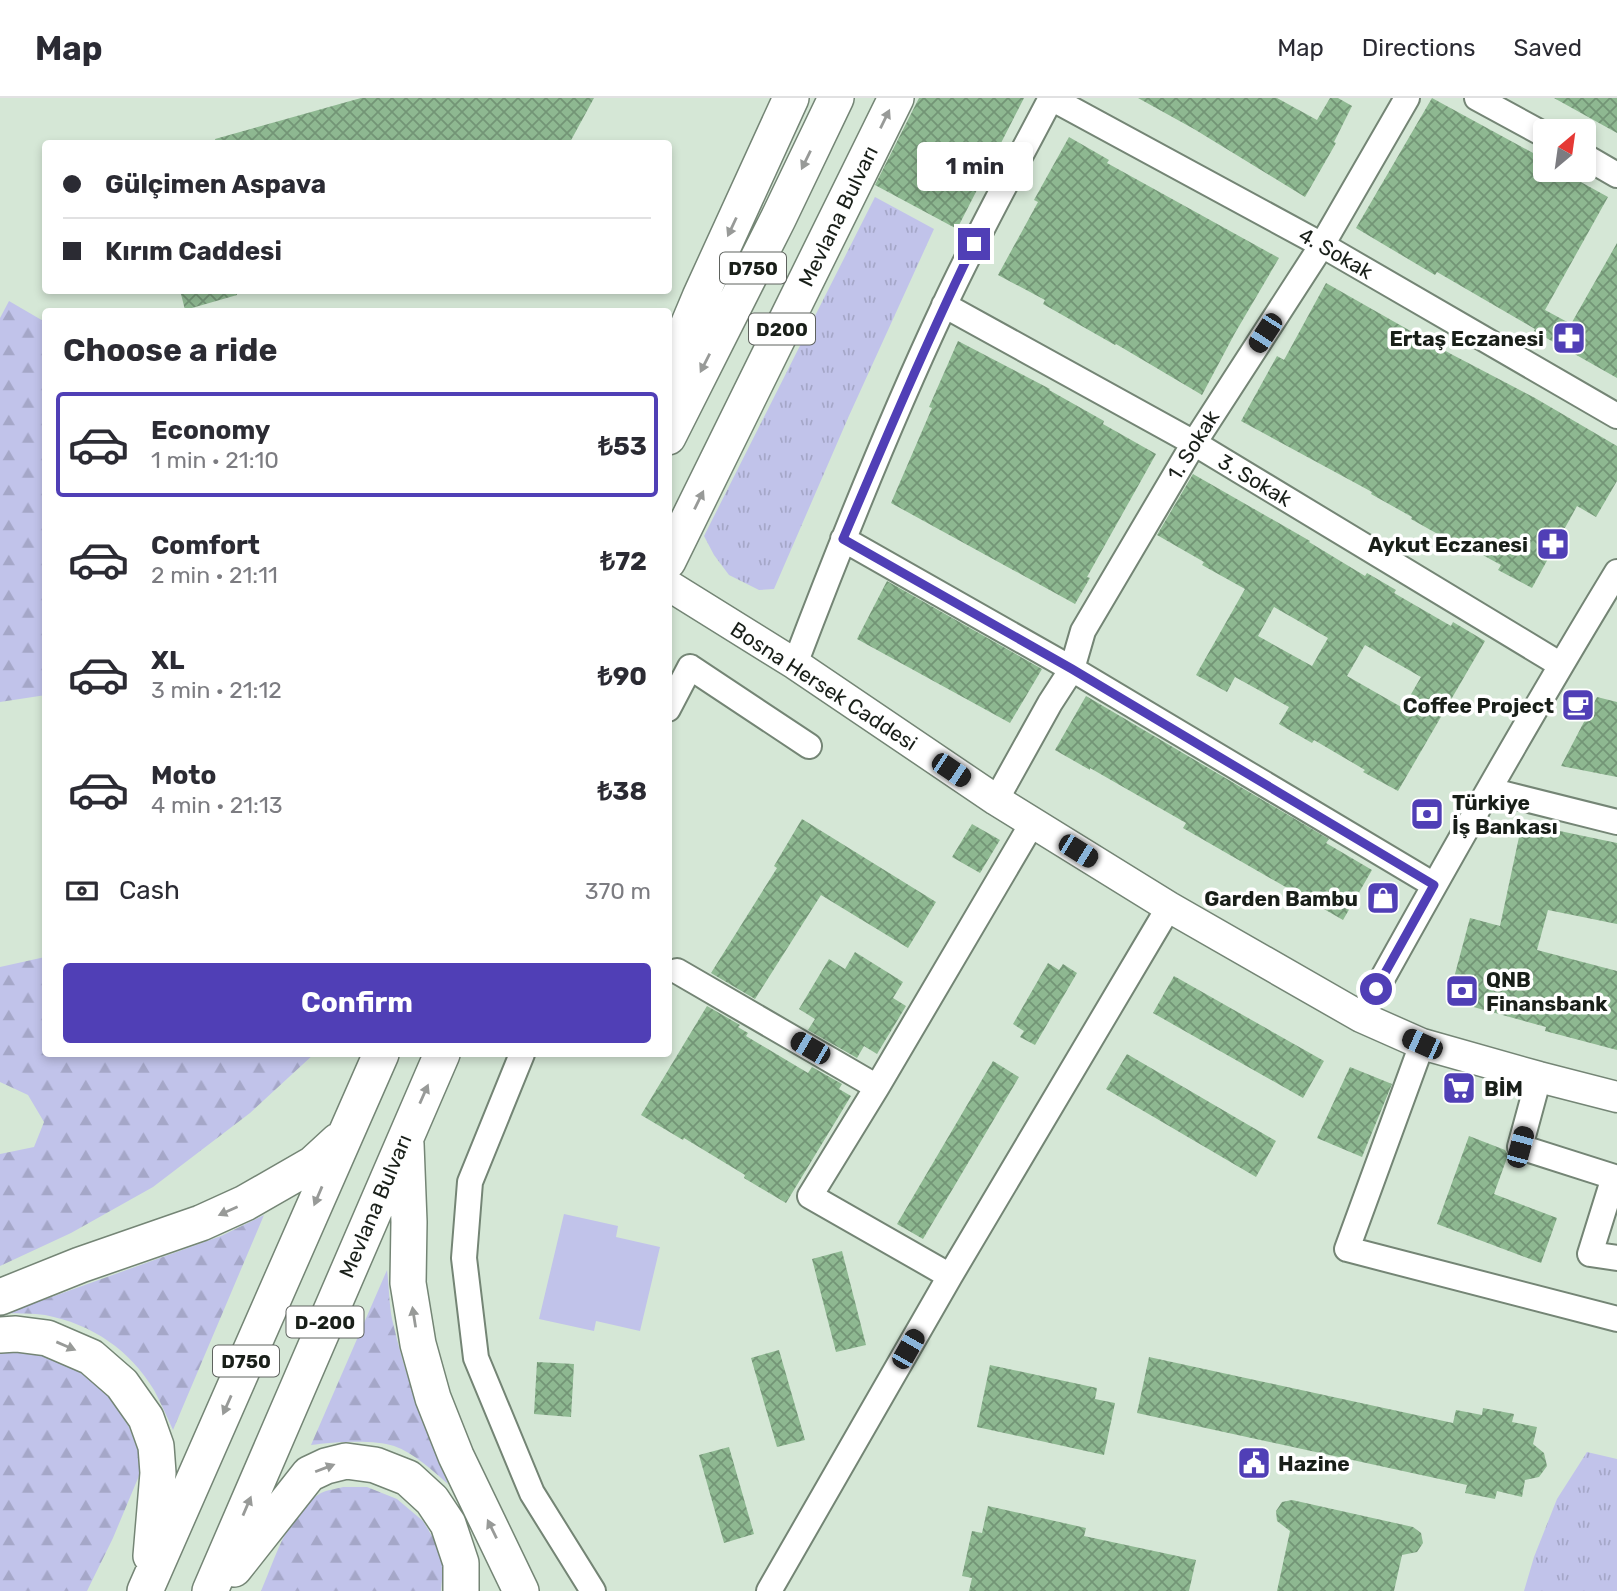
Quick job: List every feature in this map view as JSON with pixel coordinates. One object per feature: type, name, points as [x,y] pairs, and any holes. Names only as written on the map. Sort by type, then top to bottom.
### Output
[{"type":"highway","points":[[672,364],[791,98]]},
{"type":"highway","name":"D750","points":[[672,429],[836,98]]},
{"type":"highway","name":"Mevlana Bulvarı","points":[[672,553],[896,98]]},
{"type":"highway","points":[[0,1297],[80,1265],[201,1223],[245,1203],[313,1164],[345,1134],[380,1057]]},
{"type":"highway","name":"Mevlana Bulvarı","points":[[210,1591],[441,1057]]},
{"type":"highway","name":"D750","points":[[146,1589],[345,1134]]},
{"type":"highway","points":[[406,1134],[408,1283],[418,1344],[433,1398],[456,1456],[521,1591]]},
{"type":"highway","points":[[0,1335],[47,1338],[91,1357],[122,1384],[146,1418],[156,1446],[158,1474],[154,1533],[146,1589]]},
{"type":"highway","points":[[216,1591],[298,1486],[309,1475],[326,1466],[346,1461],[375,1465],[408,1478],[432,1500],[448,1524],[461,1563],[461,1591]]},
{"type":"main road","name":"Bosna Hersek Caddesi","points":[[672,587],[795,664],[996,800],[1169,907],[1361,1017],[1422,1044],[1617,1097]]},
{"type":"street","name":"4. Sokak","points":[[1051,98],[1322,245],[1617,416]]},
{"type":"street","points":[[795,664],[843,539],[944,305],[1051,98]]},
{"type":"street","name":"1. Sokak","points":[[996,800],[1072,669],[1083,631],[1194,443],[1322,245],[1406,98]]},
{"type":"street","points":[[1477,98],[1533,128]]},
{"type":"street","points":[[1596,163],[1617,174]]},
{"type":"street","name":"3. Sokak","points":[[944,305],[1194,443],[1561,664]]},
{"type":"street","points":[[843,539],[1072,669],[1434,885]]},
{"type":"street","points":[[1361,1017],[1561,664],[1617,572]]},
{"type":"street","points":[[672,701],[690,667],[809,746]]},
{"type":"street","points":[[1489,790],[1617,822]]},
{"type":"street","points":[[950,1276],[810,1196],[1033,822]]},
{"type":"street","points":[[769,1591],[950,1276],[1169,907]]},
{"type":"street","points":[[677,971],[877,1087]]},
{"type":"street","points":[[1422,1044],[1347,1249],[1617,1319]]},
{"type":"street","points":[[521,1057],[470,1182],[464,1258],[476,1358],[532,1493],[593,1591]]},
{"type":"street","points":[[1539,1077],[1520,1147],[1614,1177],[1590,1254],[1617,1258]]},
{"type":"green space","points":[[875,197],[934,229],[774,589],[759,590],[729,575],[704,536]]},
{"type":"green space","points":[[9,301],[42,320],[42,696],[0,702],[0,318]]},
{"type":"green space","points":[[42,958],[42,1057],[311,1057],[250,1113],[153,1187],[71,1233],[0,1266],[0,1154],[34,1147],[44,1122],[28,1095],[0,1082],[0,967]]},
{"type":"green space","points":[[564,1214],[618,1226],[616,1237],[660,1247],[640,1331],[596,1321],[594,1331],[539,1319]]},
{"type":"green space","points":[[264,1215],[173,1430],[154,1390],[144,1376],[108,1341],[62,1319],[40,1314],[7,1313],[221,1236]]},
{"type":"green space","points":[[387,1270],[392,1319],[403,1361],[448,1484],[416,1457],[394,1446],[364,1442],[311,1445]]},
{"type":"green space","points":[[0,1351],[44,1353],[88,1377],[112,1400],[129,1427],[138,1451],[141,1471],[87,1591],[0,1591]]},
{"type":"green space","points":[[1587,1452],[1617,1459],[1617,1591],[1524,1591],[1557,1499]]},
{"type":"green space","points":[[343,1487],[367,1487],[397,1499],[423,1521],[435,1541],[443,1567],[441,1591],[261,1591],[284,1537],[300,1511],[321,1493]]},
{"type":"building","points":[[361,98],[594,98],[571,140],[215,139]]},
{"type":"building","points":[[919,98],[1024,98],[957,229],[875,185]]},
{"type":"building","points":[[1138,98],[1277,98],[1317,120],[1330,98],[1338,98],[1352,106],[1334,142],[1336,143],[1305,197]]},
{"type":"building","points":[[1432,98],[1533,153],[1533,182],[1581,182],[1608,197],[1545,310],[1571,324],[1617,243],[1617,378],[1437,272],[1435,275],[1356,228]]},
{"type":"building","points":[[1554,98],[1617,98],[1617,133]]},
{"type":"building","points":[[1069,137],[1109,160],[1107,163],[1279,258],[1202,395],[1043,304],[1045,300],[998,275],[1038,202],[1034,200]]},
{"type":"building","points":[[1326,283],[1617,446],[1617,481],[1596,517],[1577,506],[1532,588],[1498,570],[1501,565],[1444,534],[1443,537],[1371,494],[1372,492],[1241,421],[1277,356],[1284,360]]},
{"type":"building","points":[[181,294],[237,294],[192,308],[184,308]]},
{"type":"building","points":[[958,341],[1050,389],[1104,421],[1103,424],[1156,454],[1087,577],[1090,578],[1075,604],[891,503]]},
{"type":"building","points":[[1193,474],[1365,576],[1367,573],[1396,590],[1394,593],[1451,626],[1453,622],[1485,641],[1398,791],[1314,740],[1312,743],[1279,724],[1289,707],[1235,677],[1227,692],[1196,675],[1245,589],[1157,535]],"holes":[[[1274,607],[1328,638],[1312,666],[1258,636]],[[1365,645],[1421,677],[1403,708],[1347,676]]]},
{"type":"building","points":[[887,581],[1042,669],[1010,723],[857,639]]},
{"type":"building","points":[[1086,696],[1329,839],[1326,843],[1372,870],[1343,920],[1183,828],[1186,823],[1055,750]]},
{"type":"building","points":[[1597,697],[1617,702],[1617,777],[1561,766]]},
{"type":"building","points":[[802,819],[936,902],[908,948],[821,895],[755,999],[711,973],[777,868],[774,866]]},
{"type":"building","points":[[1522,823],[1617,843],[1617,924],[1548,910],[1537,950],[1617,971],[1617,1050],[1545,1031],[1546,1027],[1448,1000],[1470,918],[1500,926]]},
{"type":"building","points":[[972,824],[1000,840],[980,873],[952,857]]},
{"type":"building","points":[[855,952],[903,982],[893,998],[906,1006],[877,1054],[864,1046],[857,1058],[808,1030],[815,1019],[799,1009],[829,959],[845,969]]},
{"type":"building","points":[[1048,963],[1059,970],[1063,964],[1077,973],[1035,1045],[1020,1037],[1024,1031],[1013,1024]]},
{"type":"building","points":[[1174,976],[1324,1061],[1303,1098],[1153,1013]]},
{"type":"building","points":[[707,1006],[740,1025],[738,1027],[748,1033],[746,1036],[808,1073],[812,1067],[842,1084],[839,1089],[851,1096],[786,1203],[744,1178],[745,1175],[641,1115]]},
{"type":"building","points":[[1127,1054],[1276,1141],[1256,1177],[1106,1089]]},
{"type":"building","points":[[993,1061],[1019,1077],[923,1239],[897,1224]]},
{"type":"building","points":[[1350,1067],[1392,1084],[1362,1157],[1317,1138]]},
{"type":"building","points":[[1469,1136],[1505,1150],[1508,1155],[1494,1194],[1557,1218],[1541,1263],[1437,1224]]},
{"type":"building","points":[[842,1251],[866,1345],[836,1352],[812,1259]]},
{"type":"building","points":[[779,1350],[805,1440],[777,1447],[751,1358]]},
{"type":"building","points":[[1149,1357],[1453,1423],[1456,1410],[1482,1415],[1483,1408],[1514,1414],[1512,1422],[1537,1427],[1533,1444],[1544,1453],[1547,1466],[1539,1477],[1525,1480],[1522,1497],[1497,1491],[1495,1499],[1465,1493],[1467,1485],[1137,1413]]},
{"type":"building","points":[[537,1362],[574,1364],[571,1417],[534,1414]]},
{"type":"building","points":[[990,1365],[1097,1388],[1095,1399],[1115,1403],[1104,1455],[977,1427]]},
{"type":"building","points":[[729,1447],[754,1534],[724,1543],[699,1455]]},
{"type":"building","points":[[1292,1500],[1413,1527],[1421,1533],[1423,1543],[1417,1552],[1402,1555],[1394,1591],[1277,1591],[1290,1531],[1277,1521],[1276,1511],[1282,1502]]},
{"type":"building","points":[[988,1506],[1086,1528],[1084,1536],[1196,1560],[1189,1591],[969,1591],[972,1578],[962,1576],[972,1531],[982,1533]]},
{"type":"place","name":"Ertaş Eczanesi","points":[[1569,338]]},
{"type":"place","name":"Aykut Eczanesi","points":[[1553,544]]},
{"type":"place","name":"Coffee Project","points":[[1578,705]]},
{"type":"place","name":"Türkiye İş Bankası","points":[[1427,814]]},
{"type":"place","name":"Garden Bambu","points":[[1383,898]]},
{"type":"place","name":"QNB Finansbank","points":[[1462,991]]},
{"type":"place","name":"BİM","points":[[1459,1088]]},
{"type":"place","name":"Hazine","points":[[1254,1463]]},
{"type":"route","points":[[974,244],[944,305],[843,539],[1072,669],[1434,885],[1376,989]]}]
